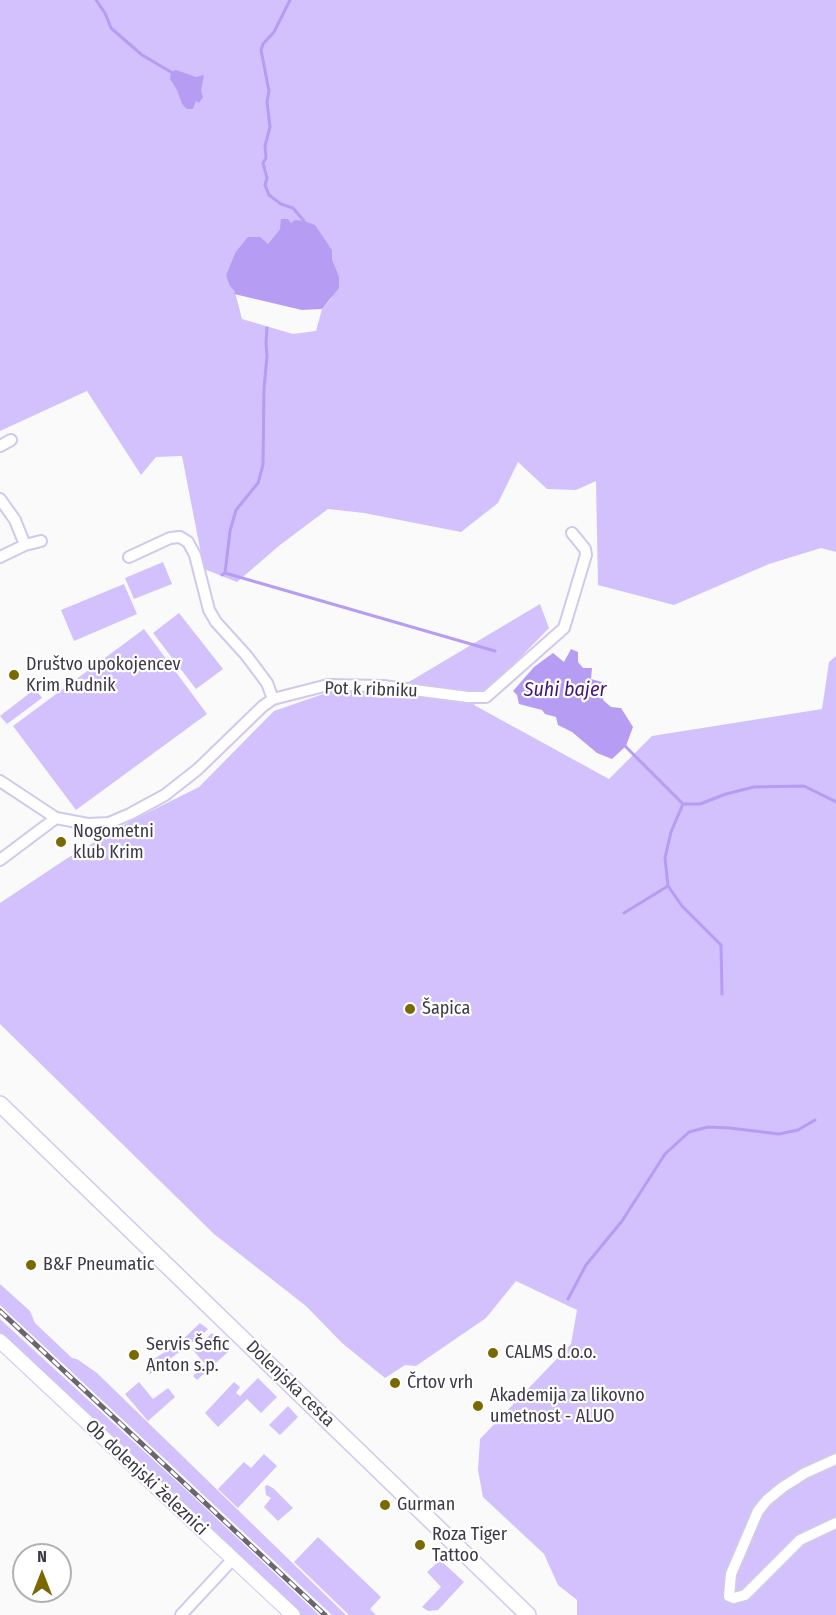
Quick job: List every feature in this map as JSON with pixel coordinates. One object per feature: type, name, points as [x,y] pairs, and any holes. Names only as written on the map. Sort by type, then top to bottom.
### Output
[{"type":"main road","name":"Dolenjska cesta","points":[[0,1104],[528,1615]]},
{"type":"street","points":[[0,446],[11,440]]},
{"type":"street","points":[[0,499],[15,520],[25,545]]},
{"type":"street","name":"Pot k ribniku","points":[[56,818],[88,824],[109,823],[165,795],[198,770],[273,699],[328,685],[383,686],[468,698],[486,697],[564,628],[586,555],[585,549],[572,533]]},
{"type":"street","points":[[129,557],[170,538],[180,537],[188,542],[195,555],[209,610],[216,622],[246,655],[267,683],[273,699]]},
{"type":"street","points":[[0,557],[25,545],[41,541]]},
{"type":"street","points":[[0,782],[56,818],[0,860]]},
{"type":"street","name":"Ob dolenjski železnici","points":[[0,1341],[293,1615]]},
{"type":"street","points":[[836,1459],[783,1487],[762,1506],[731,1574],[729,1596],[734,1598],[745,1595],[800,1539],[836,1522]]},
{"type":"street","points":[[181,1615],[233,1559]]},
{"type":"shaded area","points":[[0,0],[836,0],[836,552],[821,548],[769,564],[674,605],[598,585],[596,481],[576,490],[547,489],[518,462],[498,503],[461,532],[364,513],[328,509],[280,545],[237,582],[204,569],[182,456],[156,457],[141,475],[87,391],[0,431]],"holes":[[[291,223],[324,239],[332,250],[332,259],[339,276],[331,299],[322,309],[316,331],[293,334],[242,319],[235,292],[229,285],[226,275],[235,253],[268,245],[280,229]]]},
{"type":"shaded area","points":[[163,562],[172,584],[134,599],[125,578]]},
{"type":"shaded area","points":[[124,584],[137,614],[74,641],[61,610]]},
{"type":"shaded area","points":[[540,604],[549,628],[474,705],[609,779],[652,736],[822,709],[829,662],[836,656],[836,1615],[577,1615],[577,1600],[558,1585],[544,1554],[483,1497],[478,1470],[480,1439],[571,1344],[577,1310],[516,1281],[486,1318],[416,1366],[405,1365],[385,1378],[342,1343],[306,1306],[214,1234],[0,1024],[0,903],[66,859],[129,822],[199,787],[274,711],[332,691],[392,692]]},
{"type":"shaded area","points":[[179,613],[223,669],[196,689],[153,633]]},
{"type":"shaded area","points":[[144,629],[207,714],[76,810],[13,726]]},
{"type":"shaded area","points":[[35,689],[42,698],[7,724],[0,716]]},
{"type":"shaded area","points":[[0,1284],[30,1311],[35,1323],[72,1358],[97,1373],[346,1615],[332,1615],[0,1305]]},
{"type":"shaded area","points":[[0,1319],[319,1615],[301,1615],[0,1333]]},
{"type":"shaded area","points":[[200,1323],[208,1329],[203,1334],[150,1374],[147,1371],[149,1362],[179,1343]]},
{"type":"shaded area","points":[[212,1333],[229,1351],[197,1380],[193,1376],[205,1364],[193,1350]]},
{"type":"shaded area","points":[[258,1378],[277,1397],[261,1413],[247,1399],[218,1427],[205,1413],[234,1382],[240,1387],[236,1393],[240,1396]]},
{"type":"shaded area","points":[[139,1382],[153,1399],[168,1388],[175,1397],[148,1421],[125,1394]]},
{"type":"shaded area","points":[[288,1406],[298,1417],[280,1435],[269,1425]]},
{"type":"shaded area","points":[[264,1454],[277,1466],[238,1508],[218,1489],[244,1462],[251,1468]]},
{"type":"shaded area","points":[[267,1485],[293,1508],[278,1521],[264,1507],[271,1498],[266,1495],[265,1486]]},
{"type":"shaded area","points":[[318,1537],[381,1597],[370,1609],[376,1615],[349,1615],[294,1562]]},
{"type":"shaded area","points":[[440,1560],[464,1582],[438,1610],[428,1611],[422,1607],[441,1587],[427,1572]]},
{"type":"water","points":[[176,70],[196,77],[204,75],[201,91],[203,97],[199,103],[196,101],[193,109],[187,109],[182,104],[170,79],[171,72]]},
{"type":"water","points":[[281,219],[288,219],[291,223],[295,220],[315,225],[332,250],[332,259],[339,276],[339,288],[322,309],[302,310],[234,294],[235,292],[229,285],[226,275],[235,253],[248,237],[260,237],[268,244],[280,229]]},
{"type":"water","name":"Suhi bajer","points":[[571,649],[578,652],[578,662],[583,668],[592,668],[591,679],[602,682],[603,700],[611,707],[621,708],[633,727],[626,746],[612,759],[597,753],[572,732],[558,725],[556,717],[545,714],[542,710],[519,704],[517,695],[513,691],[534,667],[553,653],[564,662]]},
{"type":"waterway","points":[[96,0],[111,28],[142,55],[171,72]]},
{"type":"waterway","points":[[290,0],[274,32],[263,44],[261,50],[269,91],[267,102],[270,127],[265,146],[266,158],[263,163],[267,178],[265,185],[269,195],[281,204],[293,208],[304,221],[302,224]]},
{"type":"waterway","points":[[222,575],[225,573],[230,531],[236,510],[258,483],[263,465],[267,328]]},
{"type":"waterway","points":[[225,573],[495,651]]},
{"type":"waterway","points":[[623,744],[683,804],[700,804],[754,787],[804,786],[836,802]]},
{"type":"waterway","points":[[683,804],[671,832],[665,858],[668,886],[682,906],[721,945],[722,994]]},
{"type":"waterway","points":[[624,913],[668,886]]},
{"type":"waterway","points":[[568,1299],[586,1265],[622,1221],[665,1154],[689,1132],[708,1127],[779,1134],[798,1130],[815,1120]]},
{"type":"railway","points":[[0,1311],[325,1615]]},
{"type":"place","name":"Društvo upokojencev Krim Rudnik","points":[[14,675]]},
{"type":"place","name":"Nogometni klub Krim","points":[[61,842]]},
{"type":"place","name":"Šapica","points":[[410,1009]]},
{"type":"place","name":"B&F Pneumatic","points":[[31,1265]]},
{"type":"place","name":"CALMS d.o.o.","points":[[493,1353]]},
{"type":"place","name":"Servis Šefic Anton s.p.","points":[[134,1355]]},
{"type":"place","name":"Črtov vrh","points":[[395,1383]]},
{"type":"place","name":"Akademija za likovno umetnost - ALUO","points":[[478,1406]]},
{"type":"place","name":"Gurman","points":[[385,1505]]},
{"type":"place","name":"Roza Tiger Tattoo","points":[[420,1545]]}]
